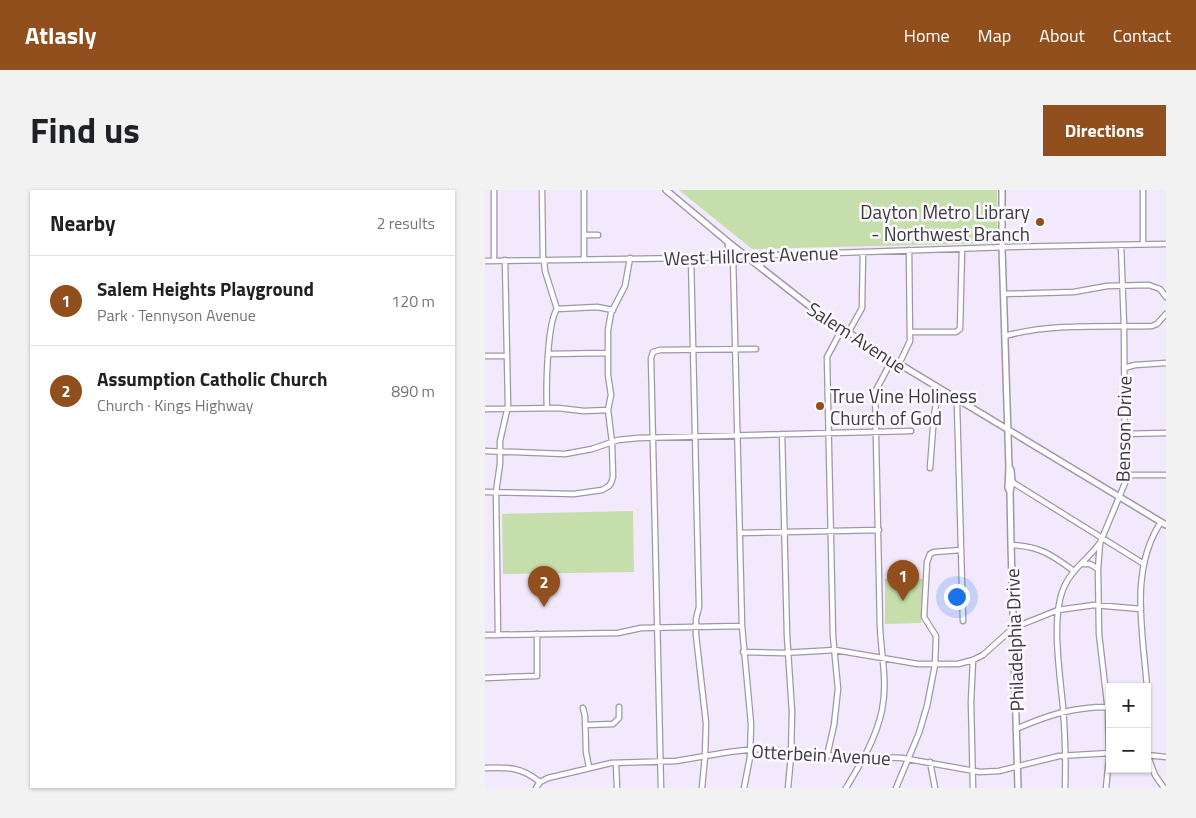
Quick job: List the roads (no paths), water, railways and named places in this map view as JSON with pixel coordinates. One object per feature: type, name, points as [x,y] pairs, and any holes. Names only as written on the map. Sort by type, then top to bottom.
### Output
[{"type":"main road","name":"Salem Avenue","points":[[666,190],[799,299],[842,329],[1166,525]]},
{"type":"main road","name":"Philadelphia Drive","points":[[1002,190],[1008,488],[1010,492]]},
{"type":"main road","points":[[726,257],[729,251],[728,242]]},
{"type":"main road","points":[[761,255],[759,260],[761,268]]},
{"type":"main road","name":"Philadelphia Drive","points":[[1009,466],[1012,482],[1010,492],[1011,545],[1018,788]]},
{"type":"street","points":[[494,190],[494,261]]},
{"type":"street","points":[[542,190],[543,260],[557,309],[554,314],[548,354],[547,408]]},
{"type":"street","points":[[584,190],[584,259]]},
{"type":"street","points":[[1143,190],[1143,244]]},
{"type":"street","points":[[584,235],[598,235]]},
{"type":"street","name":"Benson Drive","points":[[1106,683],[1097,606],[1097,569],[1101,541],[1110,515],[1124,488],[1125,475],[1124,326],[1121,244]]},
{"type":"street","name":"West Hillcrest Avenue","points":[[485,261],[691,258],[909,250],[1166,244]]},
{"type":"street","points":[[910,332],[956,332],[960,330],[962,249]]},
{"type":"street","points":[[899,364],[908,347],[910,332],[909,250]]},
{"type":"street","points":[[848,333],[862,309],[863,252]]},
{"type":"street","points":[[733,256],[743,652],[751,706],[750,749],[744,788]]},
{"type":"street","points":[[485,492],[574,494],[602,490],[610,486],[613,477],[612,442],[608,410],[611,395],[607,353],[608,330],[613,310],[625,286],[630,258]]},
{"type":"street","points":[[691,258],[699,607],[696,627],[705,714],[705,756],[702,788]]},
{"type":"street","points":[[498,634],[497,492],[501,464],[501,434],[507,408],[505,260]]},
{"type":"street","points":[[1004,294],[1074,292],[1100,287],[1149,285],[1160,289],[1166,297]]},
{"type":"street","points":[[557,309],[597,307],[613,310]]},
{"type":"street","points":[[1005,336],[1046,329],[1157,324],[1166,314]]},
{"type":"street","points":[[827,756],[834,726],[837,678],[827,356],[842,329]]},
{"type":"street","points":[[661,788],[651,358],[653,352],[660,350],[756,349]]},
{"type":"street","points":[[548,354],[607,353]]},
{"type":"street","points":[[485,356],[507,356]]},
{"type":"street","points":[[845,788],[873,738],[882,709],[885,682],[881,626],[875,390],[892,360]]},
{"type":"street","points":[[1124,368],[1135,365],[1166,363]]},
{"type":"street","points":[[931,468],[934,415],[939,388]]},
{"type":"street","points":[[958,399],[957,458],[963,620]]},
{"type":"street","points":[[485,409],[547,408],[585,411],[608,410]]},
{"type":"street","points":[[485,451],[500,450],[565,454],[587,451],[612,442],[631,438],[911,431]]},
{"type":"street","points":[[782,434],[788,653],[792,702],[788,788]]},
{"type":"street","points":[[1124,434],[1166,434]]},
{"type":"street","points":[[1125,475],[1166,475]]},
{"type":"street","points":[[1012,482],[1101,541],[1143,564]]},
{"type":"street","points":[[1147,683],[1141,608],[1143,564],[1149,543],[1161,522]]},
{"type":"street","points":[[740,533],[879,530]]},
{"type":"street","points":[[1065,788],[1063,712],[1058,646],[1059,610],[1063,589],[1075,571],[1101,541]]},
{"type":"street","points":[[1011,545],[1031,546],[1042,550],[1075,571]]},
{"type":"street","points":[[896,788],[909,759],[927,706],[935,665],[936,636],[924,617],[927,562],[930,554],[939,551],[961,550]]},
{"type":"street","points":[[1082,564],[1090,564],[1097,569]]},
{"type":"street","points":[[743,652],[788,653],[835,650],[935,665],[957,664],[973,660],[991,649],[1013,628],[1059,610],[1097,606],[1141,608]]},
{"type":"street","points":[[485,635],[618,633],[641,628],[742,626]]},
{"type":"street","points":[[485,678],[537,676],[537,634]]},
{"type":"street","points":[[973,660],[971,702],[973,788]]},
{"type":"street","points":[[585,725],[613,724],[619,718],[619,707]]},
{"type":"street","points":[[1016,729],[1041,718],[1063,712],[1106,707]]},
{"type":"street","points":[[583,708],[585,748],[589,767]]},
{"type":"street","name":"Otterbein Avenue","points":[[540,782],[553,776],[589,767],[616,763],[661,762],[750,749],[827,756],[909,759],[974,771],[991,772],[1048,758],[1106,753]]},
{"type":"street","points":[[1151,755],[1166,757]]},
{"type":"street","points":[[930,762],[935,788]]},
{"type":"street","points":[[616,763],[617,788]]},
{"type":"street","points":[[1151,765],[1164,788]]},
{"type":"street","points":[[485,768],[519,769],[540,782],[536,788]]},
{"type":"street","name":"Benson Drive","points":[[1106,788],[1107,773]]},
{"type":"place","name":"Dayton Metro Library - Northwest Branch","points":[[1040,222]]},
{"type":"place","name":"True Vine Holiness Church of God","points":[[820,406]]},
{"type":"place","name":"Salem Heights Playground","points":[[903,601]]},
{"type":"place","name":"Assumption Catholic Church","points":[[544,607]]}]
